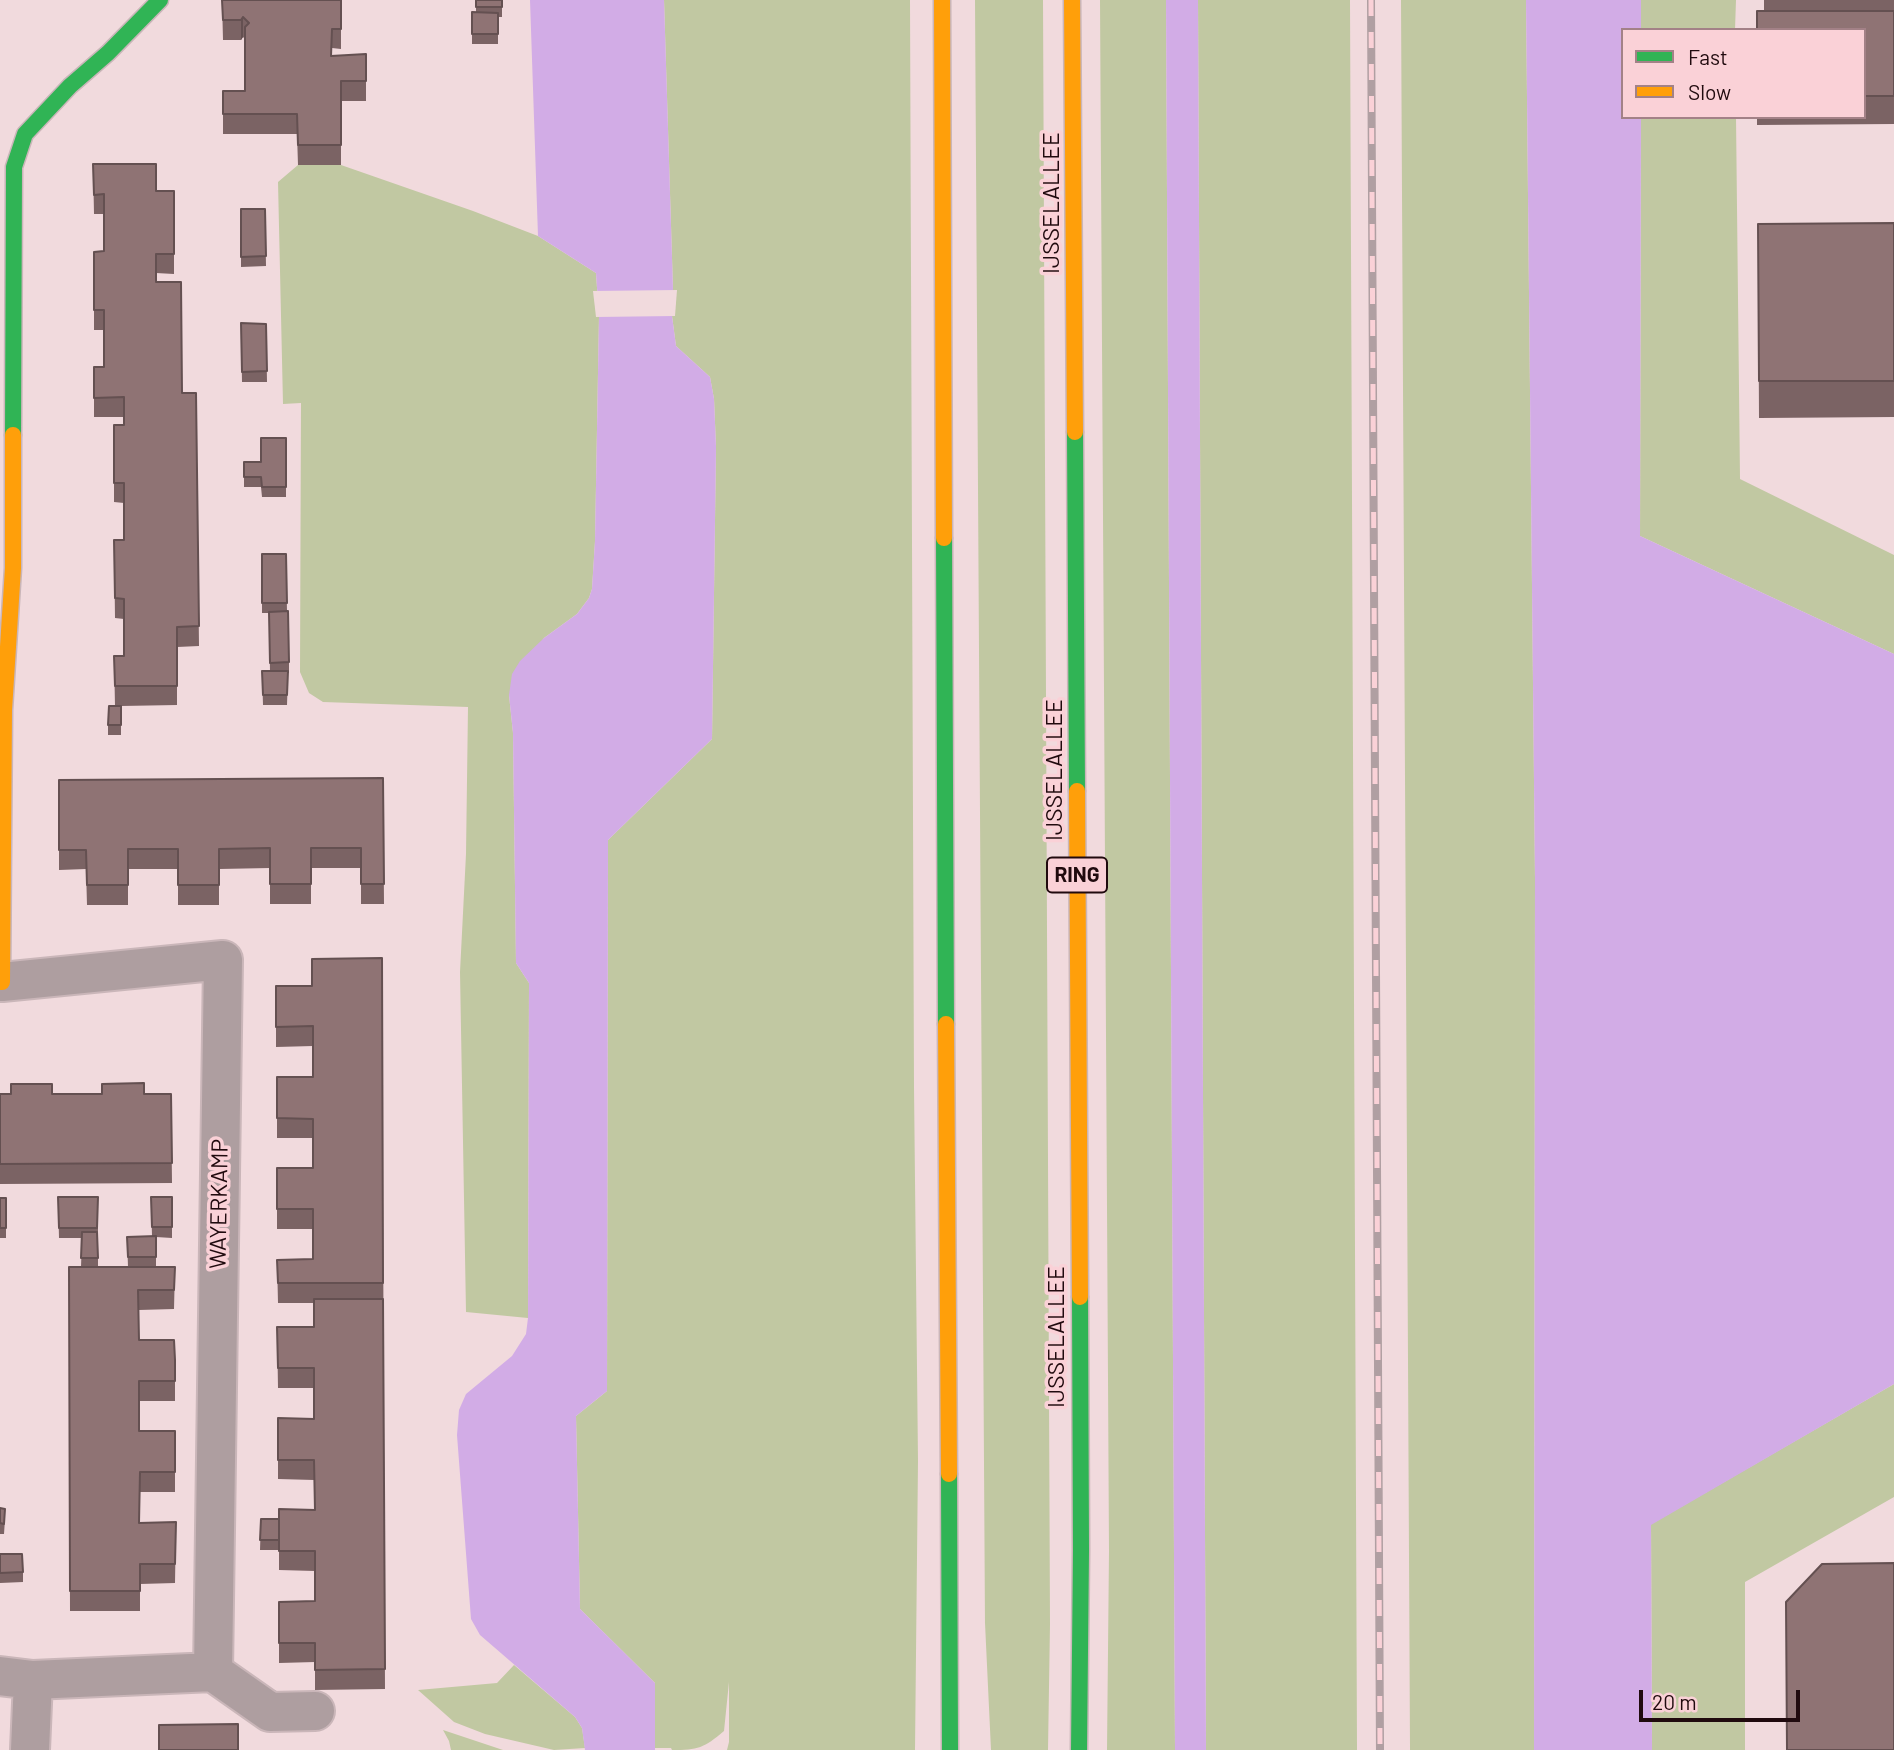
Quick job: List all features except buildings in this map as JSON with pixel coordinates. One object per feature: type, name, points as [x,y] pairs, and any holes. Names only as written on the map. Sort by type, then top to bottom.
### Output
[{"type":"main road","points":[[1,982],[4,710],[13,568],[13,133],[108,53],[160,0]]},
{"type":"main road","points":[[942,0],[950,1750]]},
{"type":"main road","name":"IJSSELALLEE","points":[[1072,0],[1081,1551],[1079,1750]]},
{"type":"street","name":"WAYERKAMP","points":[[1,982],[223,960],[213,1672]]},
{"type":"street","points":[[30,1750],[17,1678],[213,1672],[270,1712],[315,1711]]},
{"type":"green space","points":[[664,0],[910,0],[918,1461],[915,1750],[727,1750],[729,1682],[724,1731],[706,1744],[695,1748],[655,1748],[655,1683],[580,1609],[576,1416],[607,1391],[608,840],[712,739],[716,447],[714,399],[710,377],[676,346],[672,316]]},
{"type":"green space","points":[[975,0],[1043,0],[1050,1624],[1048,1750],[991,1750],[985,1623]]},
{"type":"green space","points":[[1100,0],[1166,0],[1175,1750],[1107,1750],[1109,1551]]},
{"type":"green space","points":[[1198,0],[1350,0],[1357,1750],[1206,1750]]},
{"type":"green space","points":[[1401,0],[1526,0],[1535,879],[1534,1750],[1410,1750]]},
{"type":"green space","points":[[1641,0],[1736,0],[1735,28],[1641,28]]},
{"type":"green space","points":[[1641,119],[1736,119],[1740,479],[1894,555],[1894,654],[1640,536]]},
{"type":"green space","points":[[298,165],[341,165],[473,211],[538,236],[596,273],[599,317],[592,589],[577,614],[544,638],[509,695],[513,733],[516,963],[529,983],[528,1318],[466,1312],[460,972],[466,854],[468,707],[323,702],[309,693],[300,672],[301,403],[283,404],[278,182]]},
{"type":"green space","points":[[1894,1384],[1894,1497],[1745,1582],[1745,1750],[1652,1750],[1651,1524]]},
{"type":"green space","points":[[514,1665],[575,1717],[582,1728],[585,1748],[554,1750],[485,1734],[454,1722],[418,1690],[497,1683]]},
{"type":"green space","points":[[443,1730],[503,1750],[451,1750]]},
{"type":"shaded area","points":[[530,0],[664,0],[672,316],[676,346],[710,377],[714,399],[716,447],[712,739],[608,840],[607,1391],[576,1416],[580,1609],[655,1683],[655,1750],[585,1750],[582,1728],[575,1717],[480,1635],[471,1619],[457,1435],[459,1410],[466,1394],[512,1356],[526,1334],[528,1318],[529,983],[516,963],[513,733],[509,695],[512,674],[520,661],[544,638],[577,614],[589,598],[595,541],[599,317],[596,273],[538,236]]},
{"type":"shaded area","points":[[1166,0],[1198,0],[1206,1750],[1175,1750]]},
{"type":"shaded area","points":[[1526,0],[1641,0],[1641,28],[1621,28],[1621,119],[1641,119],[1640,536],[1894,654],[1894,1384],[1651,1525],[1652,1750],[1534,1750],[1535,879]]},
{"type":"pier","points":[[677,290],[675,316],[596,317],[593,291]]},
{"type":"railway","points":[[1371,0],[1380,1750]]},
{"type":"traffic: fast","points":[[13,435],[14,167],[25,134],[70,86],[108,53],[160,0]]},
{"type":"traffic: fast","points":[[1075,432],[1077,791]]},
{"type":"traffic: fast","points":[[944,538],[946,1024]]},
{"type":"traffic: fast","points":[[1079,1750],[1080,1297]]},
{"type":"traffic: fast","points":[[949,1474],[950,1750]]},
{"type":"traffic: slow","points":[[942,0],[944,538]]},
{"type":"traffic: slow","points":[[1072,0],[1075,432]]},
{"type":"traffic: slow","points":[[0,982],[4,710],[13,568],[13,435]]},
{"type":"traffic: slow","points":[[1077,791],[1080,1297]]},
{"type":"traffic: slow","points":[[946,1024],[949,1474]]}]
